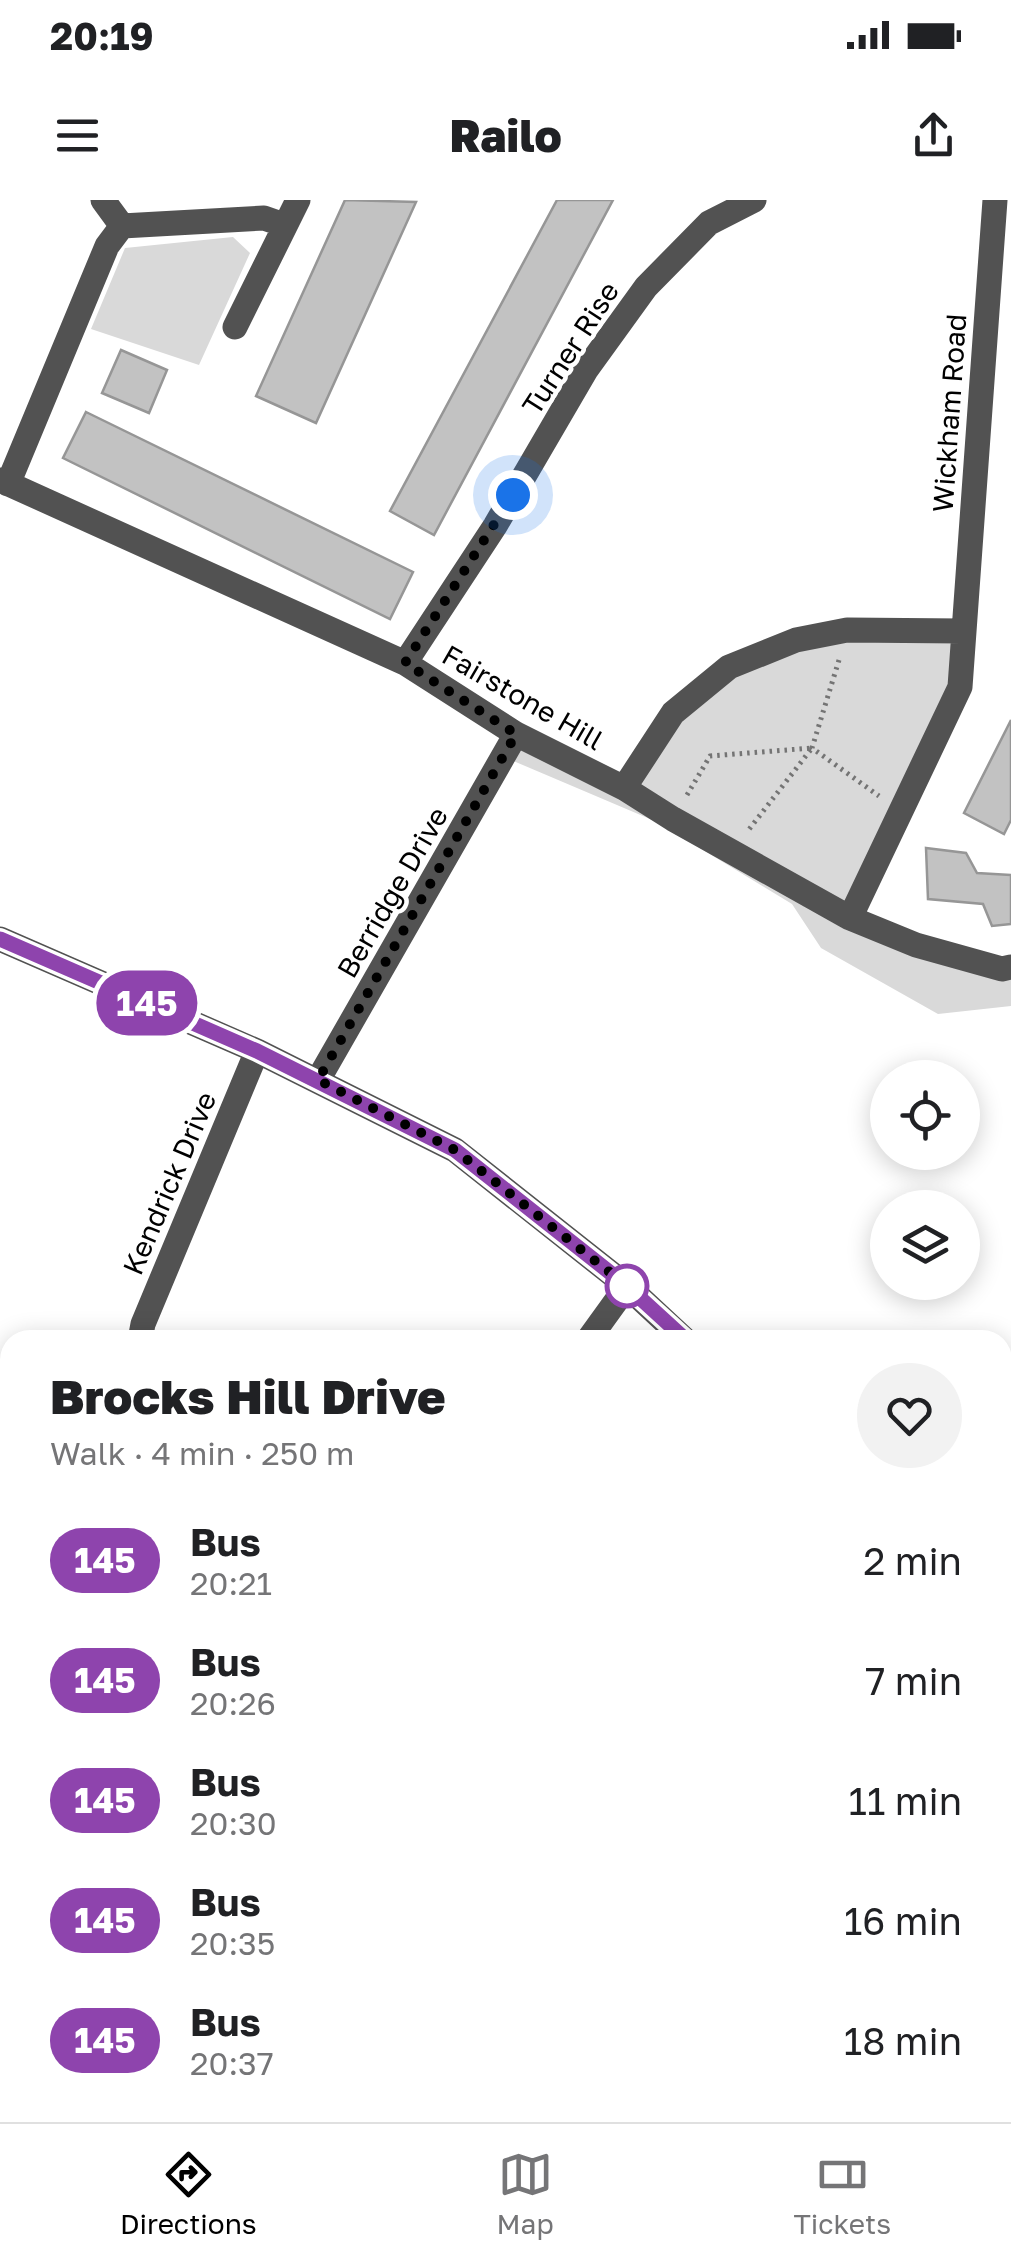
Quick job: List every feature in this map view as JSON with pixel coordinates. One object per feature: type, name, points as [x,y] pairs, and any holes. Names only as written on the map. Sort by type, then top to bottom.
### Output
[{"type":"street","points":[[103,200],[122,226]]},
{"type":"street","points":[[235,326],[298,200]]},
{"type":"street","name":"Turner Rise","points":[[405,663],[495,526],[586,370],[646,287],[708,223],[754,200]]},
{"type":"street","name":"Wickham Road","points":[[850,918],[960,686],[994,200]]},
{"type":"street","points":[[4,482],[107,246],[122,226],[264,218],[284,225]]},
{"type":"street","name":"Fairstone Hill","points":[[4,482],[405,663],[516,734],[624,788],[850,918],[916,945],[1002,969],[1011,967]]},
{"type":"street","points":[[624,788],[674,713],[728,666],[796,640],[848,630],[962,631]]},
{"type":"street","name":"Berridge Drive","points":[[318,1080],[516,734]]},
{"type":"street","points":[[0,939],[257,1051],[455,1150],[627,1286],[675,1330]]},
{"type":"street","name":"Kendrick Drive","points":[[142,1330],[257,1051]]},
{"type":"street","points":[[595,1330],[627,1286]]},
{"type":"path","points":[[731,852],[812,748],[848,630]]},
{"type":"path","points":[[674,819],[710,756],[812,748],[902,812]]},
{"type":"shaded area","points":[[233,237],[250,253],[199,365],[91,329],[125,248]]},
{"type":"shaded area","points":[[962,631],[960,687],[850,917],[1011,967],[1011,1006],[938,1014],[821,948],[792,904],[657,822],[504,757],[516,734],[624,787],[673,713],[796,640]]},
{"type":"building","points":[[345,200],[416,202],[316,423],[256,396]]},
{"type":"building","points":[[557,200],[613,200],[434,535],[390,511]]},
{"type":"building","points":[[121,350],[167,370],[149,413],[102,393]]},
{"type":"building","points":[[86,412],[413,572],[390,619],[63,458]]},
{"type":"building","points":[[1011,720],[1011,820],[1004,834],[964,813]]},
{"type":"building","points":[[926,848],[966,853],[977,873],[1011,875],[1011,924],[992,926],[983,904],[928,899]]},
{"type":"bus line","name":"145","points":[[0,939],[257,1051],[455,1150],[627,1286],[675,1330]]},
{"type":"route","points":[[513,495],[405,663],[516,734],[318,1080],[455,1150],[627,1286]]}]
